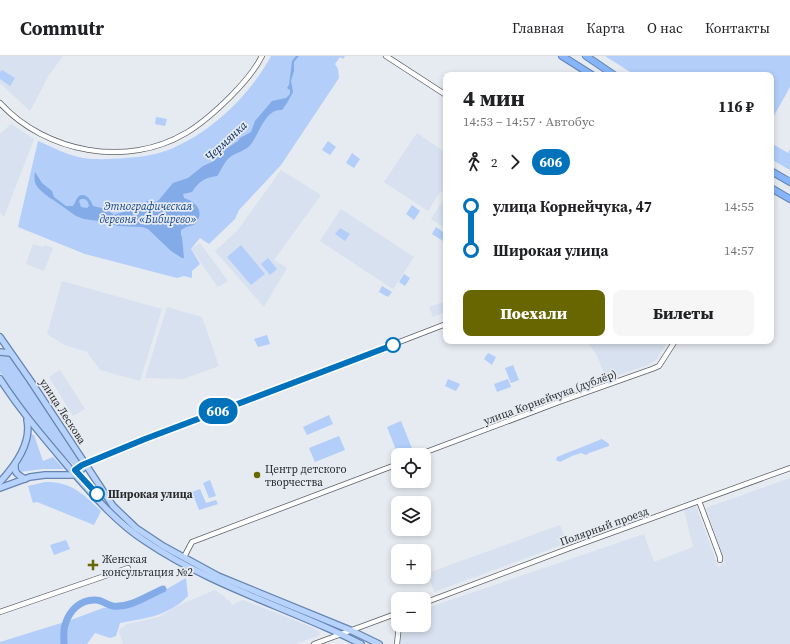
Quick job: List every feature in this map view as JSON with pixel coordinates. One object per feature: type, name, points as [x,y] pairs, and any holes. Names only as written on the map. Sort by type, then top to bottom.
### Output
[{"type":"highway","points":[[562,56],[587,72]]},
{"type":"highway","points":[[586,56],[610,72]]},
{"type":"highway","points":[[774,173],[790,182]]},
{"type":"highway","points":[[774,190],[790,199]]},
{"type":"main road","name":"улица Лескова","points":[[0,337],[87,463],[113,506],[136,528],[158,543],[184,557]]},
{"type":"main road","points":[[0,352],[10,352]]},
{"type":"main road","points":[[0,379],[26,418],[75,474],[105,507],[144,541],[236,590],[326,627],[361,644]]},
{"type":"main road","points":[[0,482],[15,465],[24,445],[29,429],[26,418]]},
{"type":"main road","points":[[0,488],[25,479],[45,475],[60,476],[75,474],[87,463]]},
{"type":"main road","points":[[15,465],[17,474],[25,479]]},
{"type":"main road","points":[[184,557],[238,585],[350,630],[379,644]]},
{"type":"street","points":[[0,103],[30,129],[76,148],[103,152],[145,148],[185,134],[202,123],[243,84],[253,72],[262,56]]},
{"type":"street","points":[[386,56],[443,93]]},
{"type":"street","points":[[87,463],[443,325]]},
{"type":"street","name":"улица Корнейчука (дублёр)","points":[[431,450],[558,402],[652,370],[659,366],[672,344]]},
{"type":"street","points":[[184,557],[192,542],[391,467]]},
{"type":"street","name":"Полярный проезд","points":[[431,600],[790,468]]},
{"type":"street","points":[[699,501],[720,560]]},
{"type":"street","points":[[0,612],[128,568]]},
{"type":"street","points":[[314,644],[391,615]]},
{"type":"street","points":[[397,644],[398,632]]},
{"type":"shaded area","points":[[0,56],[63,56],[49,75],[30,111],[0,83]]},
{"type":"shaded area","points":[[296,56],[299,56],[294,62],[294,71],[291,81],[293,92],[282,110],[276,110],[267,117],[250,146],[229,158],[217,176],[205,179],[197,185],[192,192],[183,194],[184,198],[193,202],[200,212],[198,221],[194,225],[181,230],[184,258],[171,251],[148,229],[142,227],[118,226],[76,216],[51,199],[36,185],[34,177],[35,172],[42,183],[52,191],[54,197],[66,206],[73,206],[78,197],[83,195],[91,201],[93,206],[106,209],[114,215],[132,209],[138,211],[146,201],[158,201],[173,183],[188,178],[203,166],[214,161],[240,138],[251,132],[255,121],[272,101],[286,98],[290,94],[290,90],[287,88],[289,85],[292,61]],"holes":[[[81,199],[85,199],[89,206],[87,208],[81,207],[79,201]]]},
{"type":"shaded area","points":[[11,124],[34,139],[4,217],[0,212],[0,134]]},
{"type":"shaded area","points":[[417,133],[443,151],[443,192],[440,192],[428,211],[384,182]]},
{"type":"shaded area","points":[[281,170],[321,195],[274,260],[287,268],[264,307],[215,251],[237,231]]},
{"type":"shaded area","points":[[443,200],[443,227],[431,219]]},
{"type":"shaded area","points":[[341,209],[414,257],[393,289],[320,241]]},
{"type":"shaded area","points":[[200,243],[228,281],[218,287],[191,249]]},
{"type":"shaded area","points":[[33,244],[43,247],[45,245],[53,248],[44,271],[26,264]]},
{"type":"shaded area","points":[[62,281],[162,309],[140,381],[100,370],[87,352],[65,345],[47,334]]},
{"type":"shaded area","points":[[443,302],[443,313],[433,317],[429,307]]},
{"type":"shaded area","points":[[167,307],[202,317],[219,366],[183,379],[145,378]]},
{"type":"shaded area","points":[[589,344],[666,344],[657,359],[648,365],[607,379],[596,354]]},
{"type":"shaded area","points":[[60,370],[85,409],[73,416],[49,377]]},
{"type":"shaded area","points":[[790,478],[790,644],[400,644],[401,632],[431,632],[431,607],[644,534],[654,562],[693,547],[684,510],[696,506],[718,567],[725,563],[706,508]]},
{"type":"shaded area","points":[[560,525],[567,543],[434,592],[431,582],[431,572]]},
{"type":"shaded area","points":[[215,590],[225,597],[227,601],[229,600],[232,605],[243,600],[314,628],[320,635],[296,644],[123,644],[119,632],[120,629],[127,624],[159,617],[179,605]]},
{"type":"green space","name":"Этнографическая деревня «Бибирево»","points":[[271,56],[345,56],[343,59],[340,57],[335,64],[338,69],[339,78],[281,165],[239,210],[235,219],[209,244],[200,238],[191,249],[200,264],[192,271],[192,278],[184,276],[177,278],[85,254],[18,227],[38,141],[71,155],[94,159],[141,157],[168,150],[186,142],[204,131],[220,118],[250,88]]},
{"type":"green space","points":[[605,56],[790,56],[790,87],[774,116],[774,72],[630,72]]},
{"type":"green space","points":[[2,70],[15,78],[10,86],[0,79],[0,72]]},
{"type":"green space","points":[[156,117],[167,119],[165,126],[155,124]]},
{"type":"green space","points":[[328,141],[336,147],[330,155],[322,150]]},
{"type":"green space","points":[[774,145],[788,153],[790,149],[790,170],[774,161]]},
{"type":"green space","points":[[352,153],[360,159],[354,168],[346,163]]},
{"type":"green space","points":[[412,205],[420,211],[414,220],[406,214]]},
{"type":"green space","points":[[436,227],[443,232],[443,241],[432,234]]},
{"type":"green space","points":[[340,228],[350,234],[345,241],[335,234]]},
{"type":"green space","points":[[241,245],[265,274],[251,285],[227,257]]},
{"type":"green space","points":[[268,258],[277,269],[270,275],[261,264]]},
{"type":"green space","points":[[404,274],[410,278],[405,286],[399,282]]},
{"type":"green space","points":[[382,286],[392,292],[388,297],[379,292]]},
{"type":"green space","points":[[267,335],[270,344],[258,347],[254,339]]},
{"type":"green space","points":[[488,353],[496,357],[492,365],[484,359]]},
{"type":"green space","points":[[0,354],[10,355],[80,463],[75,467],[51,442],[13,392],[0,372]]},
{"type":"green space","points":[[513,365],[519,380],[511,383],[505,368]]},
{"type":"green space","points":[[448,379],[460,384],[456,391],[445,386]]},
{"type":"green space","points":[[508,379],[511,387],[497,392],[494,384]]},
{"type":"green space","points":[[329,415],[333,424],[307,435],[303,427]]},
{"type":"green space","points":[[401,421],[412,448],[395,448],[387,427]]},
{"type":"green space","points":[[31,434],[34,435],[43,461],[53,457],[64,469],[43,469],[20,472],[18,467],[27,449]]},
{"type":"green space","points":[[339,436],[345,450],[315,462],[309,448]]},
{"type":"green space","points":[[602,439],[609,444],[609,446],[586,455],[581,453],[560,462],[556,460],[557,457]]},
{"type":"green space","points":[[210,480],[216,496],[209,498],[203,483]]},
{"type":"green space","points":[[45,482],[70,486],[88,499],[101,511],[94,525],[37,502],[33,503],[28,486]]},
{"type":"green space","points":[[200,489],[206,503],[216,500],[218,504],[199,510],[192,492]]},
{"type":"green space","points":[[66,540],[70,549],[54,555],[50,545]]},
{"type":"green space","points":[[186,578],[188,596],[180,603],[157,615],[120,623],[116,636],[110,638],[95,633],[87,644],[0,644],[0,642],[71,620],[103,608],[131,605],[160,593]]},
{"type":"waterway","name":"Чермянка","points":[[64,644],[65,625],[69,615],[80,604],[90,600],[96,600],[113,606],[126,605],[163,589]]},
{"type":"bus line","name":"606","points":[[97,494],[75,470],[82,465],[145,439],[393,345]]},
{"type":"place","name":"Центр детского творчества","points":[[257,475]]},
{"type":"place","name":"Широкая улица","points":[[97,494]]},
{"type":"place","name":"Женская консультация №2","points":[[93,565]]}]
